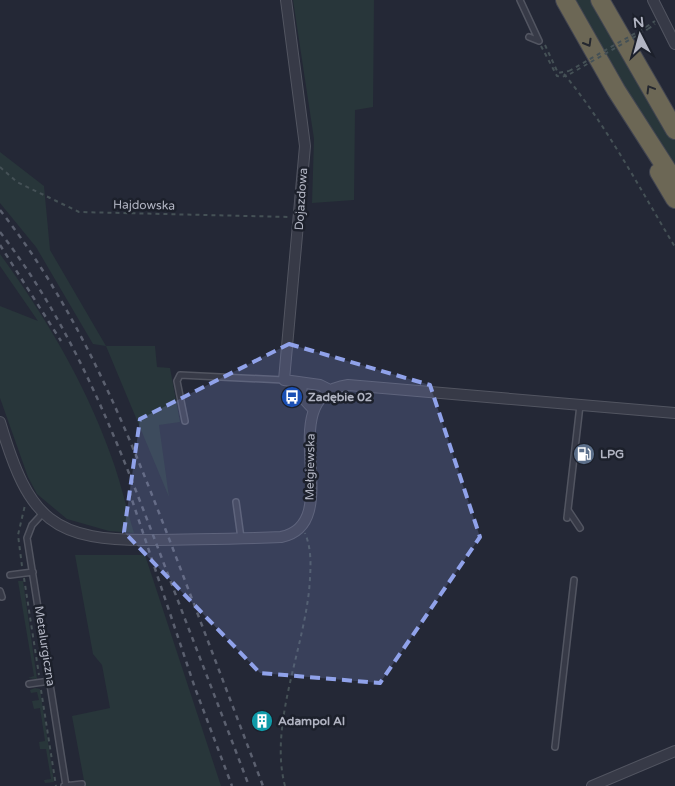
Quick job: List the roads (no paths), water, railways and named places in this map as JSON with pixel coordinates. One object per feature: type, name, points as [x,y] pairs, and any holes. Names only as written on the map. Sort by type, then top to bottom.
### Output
[{"type":"highway","points":[[565,0],[616,90],[675,182]]},
{"type":"highway","points":[[600,0],[675,130]]},
{"type":"highway","points":[[616,90],[642,144],[675,199]]},
{"type":"street","name":"Dojazdowa","points":[[284,380],[305,146],[286,0]]},
{"type":"street","points":[[654,0],[675,44]]},
{"type":"street","points":[[284,380],[320,385],[330,390],[348,385],[675,413]]},
{"type":"street","points":[[302,383],[301,396],[314,410]]},
{"type":"street","name":"Mełgiewska","points":[[241,538],[289,536],[301,528],[309,511],[310,438],[314,410],[324,394],[330,390]]},
{"type":"street","points":[[0,422],[20,480],[44,512],[59,525],[73,532],[103,539],[241,538]]},
{"type":"street","points":[[592,786],[675,752]]},
{"type":"lane","points":[[520,0],[539,41],[529,37]]},
{"type":"lane","points":[[185,421],[178,381],[180,375],[284,380]]},
{"type":"lane","points":[[568,518],[580,405]]},
{"type":"lane","points":[[236,502],[241,538]]},
{"type":"lane","points":[[568,510],[580,528]]},
{"type":"lane","name":"Metalurgiczna","points":[[44,512],[32,525],[28,534],[65,786]]},
{"type":"lane","points":[[10,575],[33,572]]},
{"type":"lane","points":[[555,746],[574,580]]},
{"type":"lane","points":[[0,591],[2,597]]},
{"type":"lane","points":[[30,684],[50,681]]},
{"type":"lane","points":[[65,786],[82,784]]},
{"type":"railway","points":[[0,210],[29,249],[78,330],[119,416],[156,504],[263,786]]},
{"type":"railway","points":[[0,232],[27,269],[73,347],[111,429],[249,786]]},
{"type":"railway","points":[[0,245],[61,341]]},
{"type":"railway","points":[[129,491],[195,688],[232,786]]},
{"type":"place","name":"Zadębie 02","points":[[292,397]]},
{"type":"place","name":"LPG","points":[[584,454]]},
{"type":"place","name":"Adampol Al","points":[[262,721]]}]
